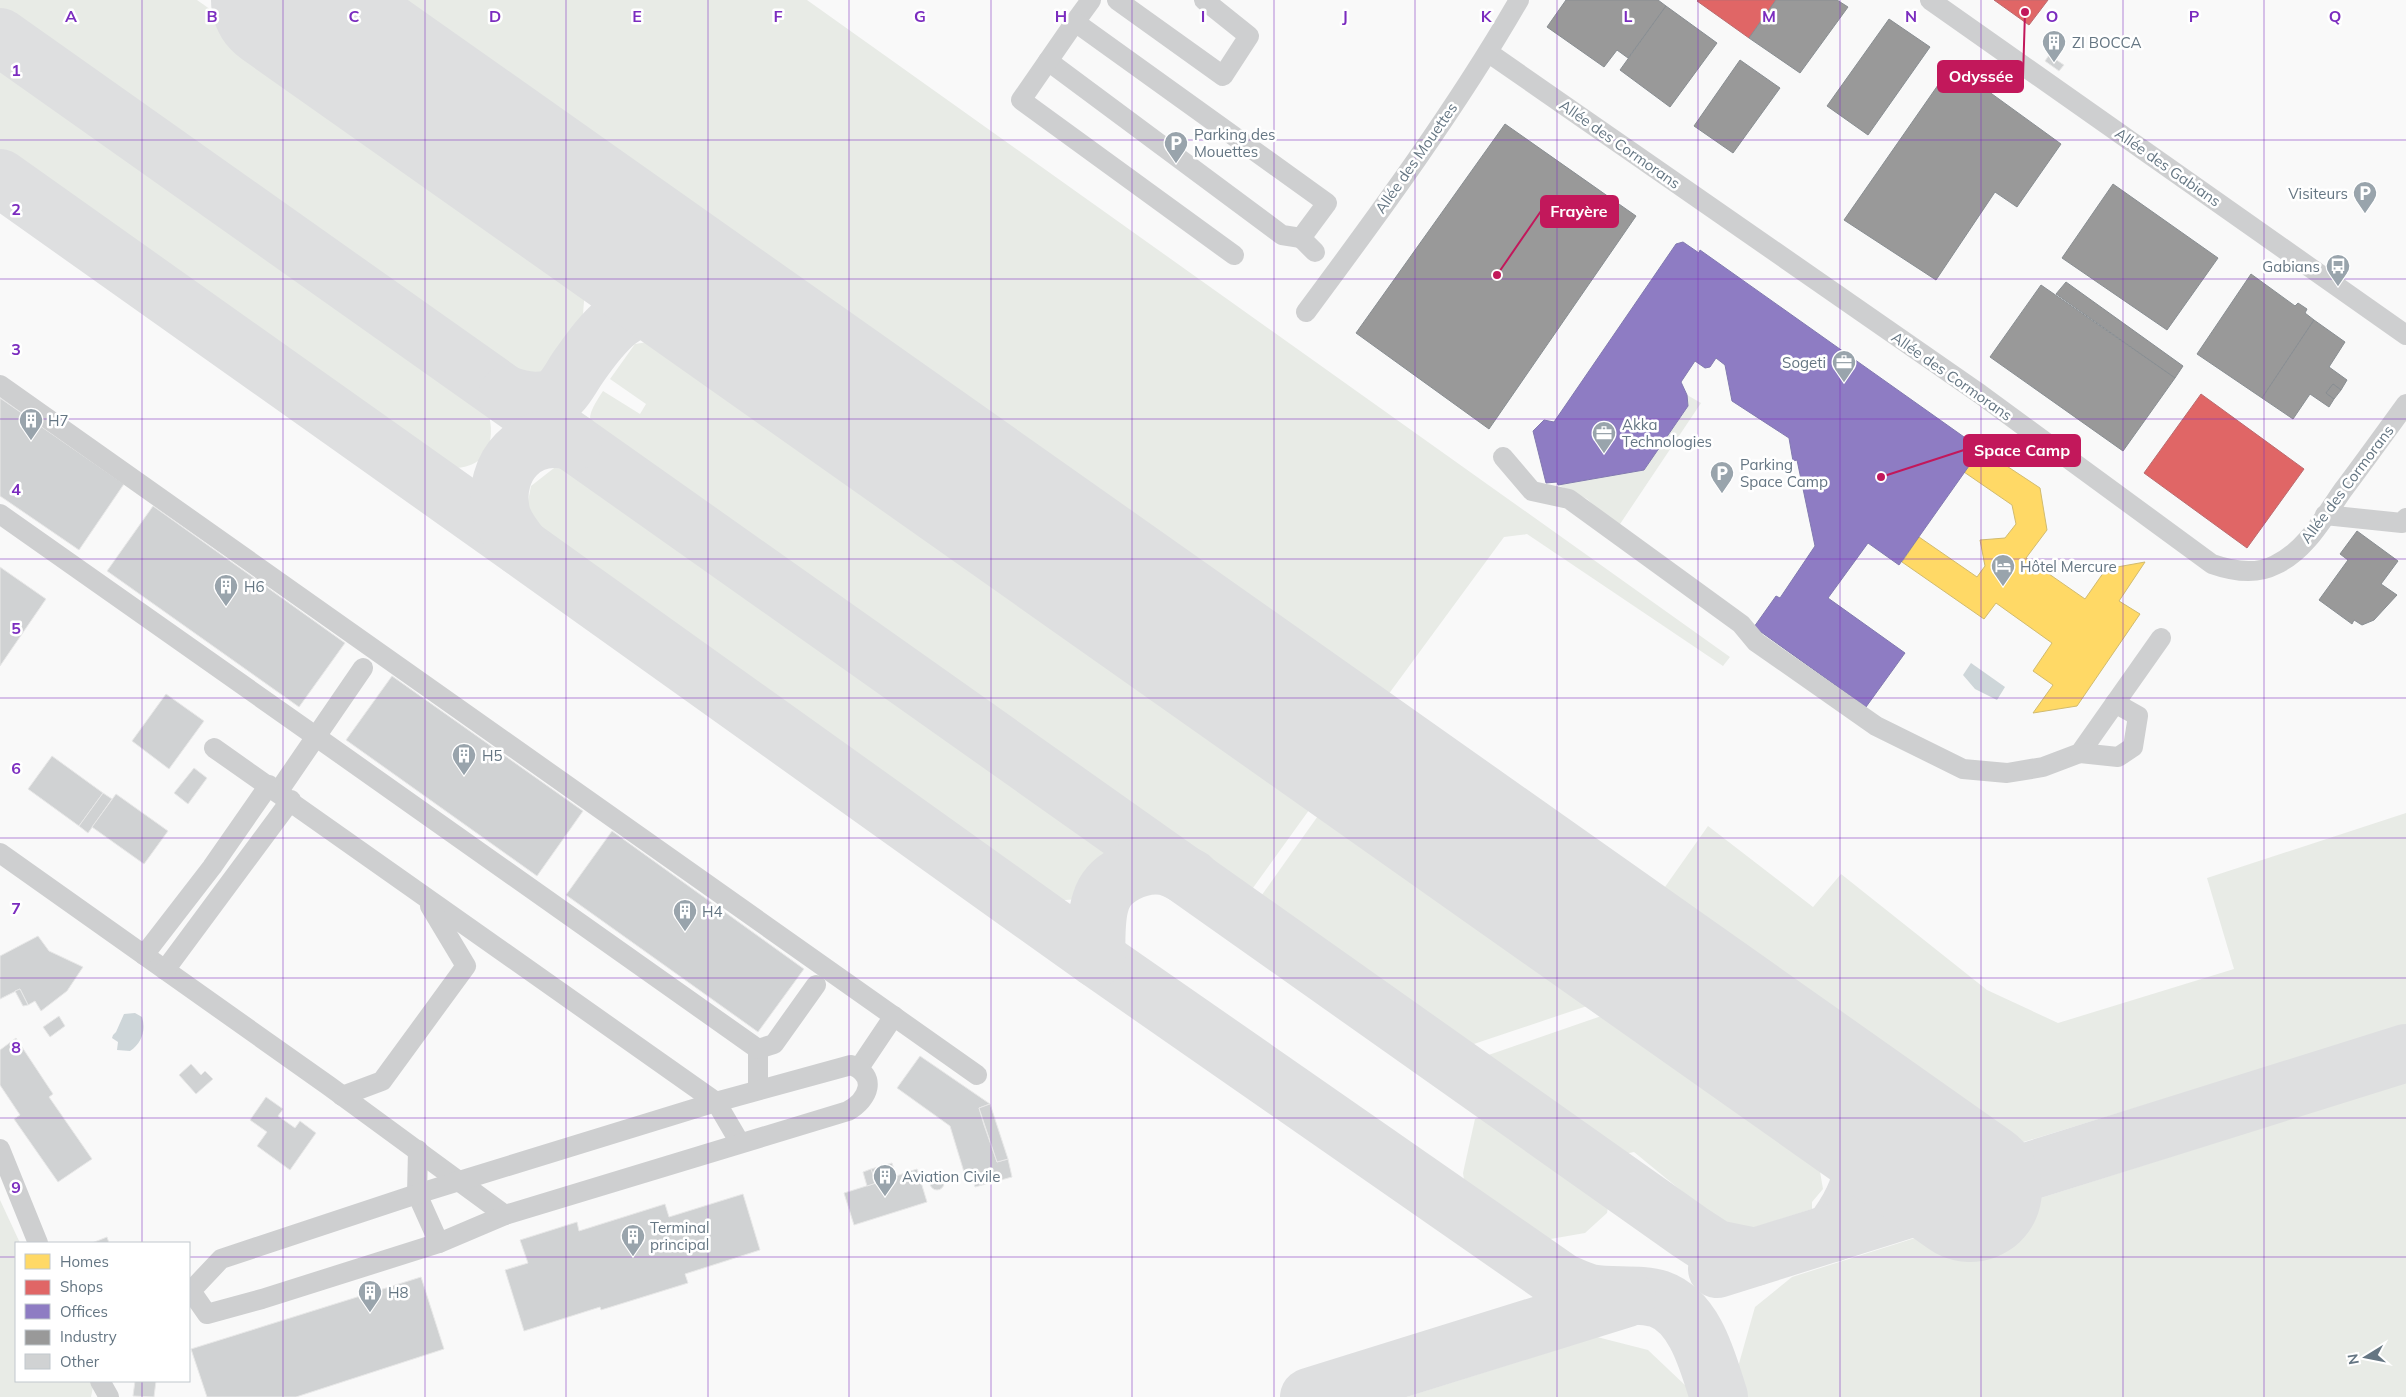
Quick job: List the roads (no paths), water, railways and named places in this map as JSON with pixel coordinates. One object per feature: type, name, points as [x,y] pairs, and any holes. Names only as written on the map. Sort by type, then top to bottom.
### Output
[{"type":"street","points":[[1092,0],[1021,100],[1234,256]]},
{"type":"street","points":[[1117,0],[1222,76],[1249,36],[1204,0]]},
{"type":"street","name":"Allée des Mouettes","points":[[1306,312],[1489,53],[1519,0]]},
{"type":"street","name":"Allée des Gabians","points":[[1930,0],[2406,335]]},
{"type":"street","points":[[1075,22],[1327,203],[1310,247]]},
{"type":"street","name":"Allée des Cormorans","points":[[1489,53],[1980,394],[2212,564],[2229,569],[2253,571],[2273,566],[2291,557],[2312,535],[2406,404]]},
{"type":"street","points":[[1048,61],[1282,235],[1310,247],[1338,269]]},
{"type":"street","points":[[0,385],[978,1075]]},
{"type":"street","points":[[1503,457],[1532,491],[1569,499],[1741,624],[1756,642],[1876,726],[1963,769],[2007,773],[2043,767],[2080,753],[2118,757],[2133,748],[2138,716],[2115,703]]},
{"type":"street","points":[[0,514],[316,739],[544,896],[758,1049]]},
{"type":"street","points":[[2325,515],[2402,523],[2406,518]]},
{"type":"street","points":[[2080,753],[2161,638]]},
{"type":"street","points":[[165,970],[279,792],[363,668]]},
{"type":"street","points":[[214,748],[279,792],[716,1102],[740,1143]]},
{"type":"street","points":[[144,955],[212,866],[279,792]]},
{"type":"street","points":[[0,853],[418,1150],[506,1215]]},
{"type":"street","points":[[342,1096],[382,1081],[466,966],[426,898]]},
{"type":"street","points":[[758,1049],[774,1044],[816,984]]},
{"type":"street","points":[[860,1068],[894,1016]]},
{"type":"street","points":[[758,1049],[758,1090]]},
{"type":"street","points":[[851,1065],[860,1068],[867,1078],[867,1091],[861,1104],[848,1111],[506,1215],[439,1243],[262,1299],[207,1314],[190,1292],[221,1259],[417,1194],[758,1090],[851,1065]]},
{"type":"street","points":[[0,1149],[38,1242]]},
{"type":"street","points":[[418,1150],[417,1194],[439,1243]]},
{"type":"street","points":[[101,1382],[109,1397]]},
{"type":"street","points":[[109,1397],[113,1382]]},
{"type":"place","name":"Odyssée","points":[[2025,12]]},
{"type":"place","name":"ZI BOCCA","points":[[2054,63]]},
{"type":"place","name":"Parking des Mouettes","points":[[1176,164]]},
{"type":"place","name":"Visiteurs","points":[[2365,214]]},
{"type":"place","name":"Frayère","points":[[1497,275]]},
{"type":"place","name":"Gabians","points":[[2338,287]]},
{"type":"place","name":"Sogeti","points":[[1844,383]]},
{"type":"place","name":"H7","points":[[31,441]]},
{"type":"place","name":"Akka Technologies","points":[[1604,454]]},
{"type":"place","name":"Space Camp","points":[[1881,477]]},
{"type":"place","name":"Parking Space Camp","points":[[1722,494]]},
{"type":"place","name":"Hôtel Mercure","points":[[2003,587]]},
{"type":"place","name":"H6","points":[[226,607]]},
{"type":"place","name":"H5","points":[[464,776]]},
{"type":"place","name":"H4","points":[[685,932]]},
{"type":"place","name":"Aviation Civile","points":[[885,1197]]},
{"type":"place","name":"Terminal principal","points":[[633,1257]]},
{"type":"place","name":"H8","points":[[370,1313]]}]
